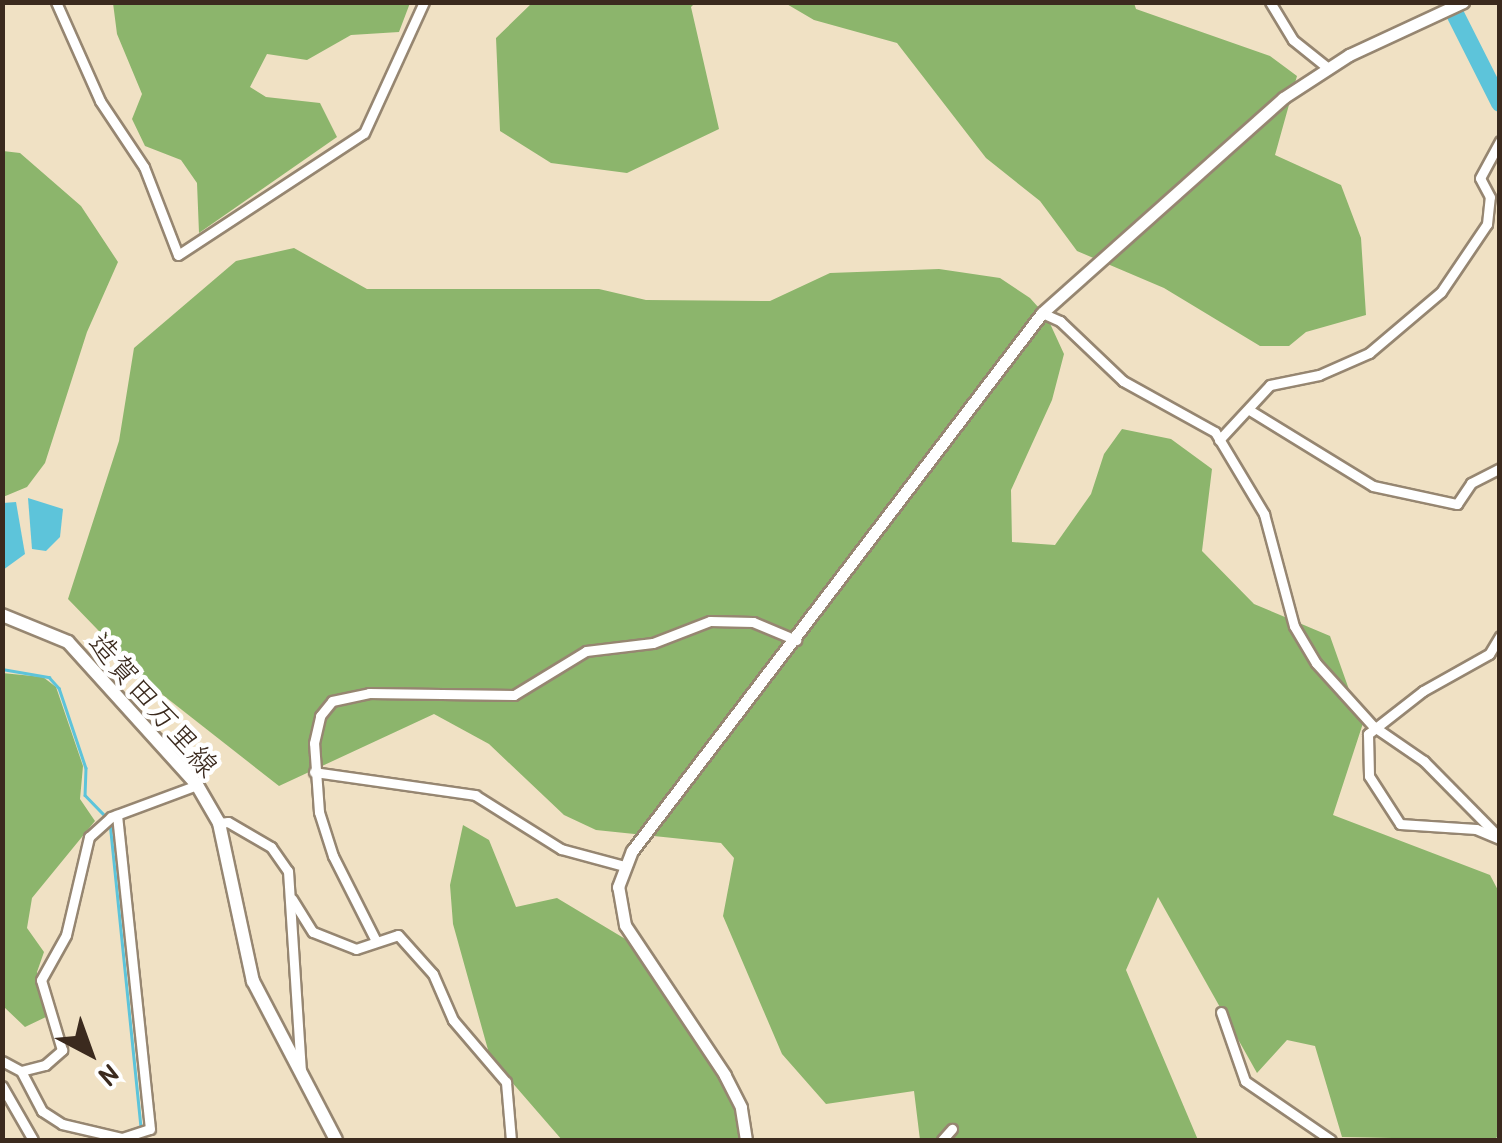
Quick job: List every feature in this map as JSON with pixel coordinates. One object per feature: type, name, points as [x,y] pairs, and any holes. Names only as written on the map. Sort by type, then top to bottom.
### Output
[{"type":"main road","name":"造賀田万里線","points":[[2,615],[68,642],[197,784],[219,823],[253,981],[297,1075],[334,1140]]},
{"type":"street","points":[[56,2],[100,101],[144,168],[178,254],[364,133],[424,2]]},
{"type":"street","points":[[1270,2],[1294,40],[1328,68]]},
{"type":"street","points":[[746,1140],[741,1107],[725,1075],[625,925],[618,899],[624,866],[796,640],[975,393],[1042,312],[1228,145],[1328,68],[1462,2]]},
{"type":"street","points":[[1219,440],[1251,410],[1270,385],[1320,375],[1369,353],[1441,292],[1487,224],[1490,197],[1480,178],[1500,142]]},
{"type":"street","points":[[1487,224],[1500,229]]},
{"type":"street","points":[[1042,312],[1060,321],[1123,381],[1173,404],[1219,440],[1264,514],[1300,640],[1373,726],[1424,762],[1500,839]]},
{"type":"street","points":[[1251,410],[1373,486],[1457,504],[1471,483],[1500,468]]},
{"type":"street","points":[[374,938],[332,856],[314,772],[320,716],[332,701],[347,696],[514,695],[586,651],[653,642],[710,621],[753,622],[796,640]]},
{"type":"street","points":[[1373,726],[1478,654],[1494,656],[1500,636]]},
{"type":"street","points":[[1373,726],[1369,776],[1400,824],[1476,830],[1500,839]]},
{"type":"street","points":[[314,772],[475,795],[561,849],[624,866]]},
{"type":"street","points":[[21,1071],[45,1064],[62,1050],[41,980],[66,935],[84,846],[117,816],[197,784]]},
{"type":"street","points":[[2,1062],[21,1071],[42,1111],[62,1124],[122,1138],[150,1129],[117,816]]},
{"type":"street","points":[[219,823],[228,822],[282,858],[292,899],[304,1066],[297,1075]]},
{"type":"street","points":[[292,899],[320,936],[356,950],[374,938],[398,935],[433,974],[454,1020],[490,1057],[506,1082],[511,1140]]},
{"type":"street","points":[[1220,1012],[1246,1081],[1331,1140]]},
{"type":"street","points":[[2,1086],[33,1140]]},
{"type":"street","points":[[942,1140],[952,1130]]},
{"type":"green space","points":[[113,2],[410,3],[399,32],[351,35],[307,60],[267,54],[250,87],[266,97],[320,103],[337,137],[199,233],[197,183],[181,160],[145,146],[132,119],[142,94],[117,34]]},
{"type":"green space","points":[[532,3],[695,3],[691,7],[719,129],[627,173],[551,163],[500,131],[496,38]]},
{"type":"green space","points":[[785,3],[1134,3],[1136,9],[1270,56],[1297,76],[1275,155],[1341,185],[1361,238],[1366,315],[1306,332],[1289,346],[1260,346],[1164,288],[1077,251],[1040,201],[986,158],[897,43],[814,20]]},
{"type":"green space","points":[[3,151],[20,153],[81,206],[118,262],[87,332],[45,463],[27,487],[3,497]]},
{"type":"green space","points":[[294,248],[367,289],[599,289],[646,300],[770,301],[830,273],[939,269],[1000,278],[1030,298],[1047,317],[1064,354],[1052,400],[1011,490],[1012,542],[1055,545],[1091,494],[1104,454],[1122,429],[1171,439],[1212,469],[1202,551],[1254,604],[1330,636],[1352,698],[1366,714],[1333,815],[1490,875],[1500,894],[1499,1135],[1494,1140],[1342,1137],[1315,1046],[1287,1040],[1257,1073],[1158,897],[1126,970],[1198,1140],[920,1140],[914,1091],[826,1104],[782,1054],[723,916],[734,858],[721,843],[596,830],[564,815],[489,744],[434,714],[279,786],[154,688],[68,599],[119,441],[134,348],[236,261]]},
{"type":"green space","points":[[2,673],[43,677],[56,687],[83,766],[80,799],[95,821],[32,898],[27,928],[44,952],[37,972],[48,1016],[25,1027],[3,1006]]},
{"type":"green space","points":[[463,825],[489,840],[516,907],[557,898],[637,946],[731,1086],[739,1140],[562,1140],[490,1057],[453,924],[450,885]]},
{"type":"water","points":[[28,498],[63,509],[60,537],[46,551],[32,549]]},
{"type":"water","points":[[16,502],[25,554],[3,570],[3,503]]},
{"type":"waterway","points":[[1449,2],[1500,103]]},
{"type":"waterway","points":[[2,669],[49,677],[59,688],[86,768],[85,795],[105,816]]},
{"type":"waterway","points":[[110,822],[141,1127]]}]
